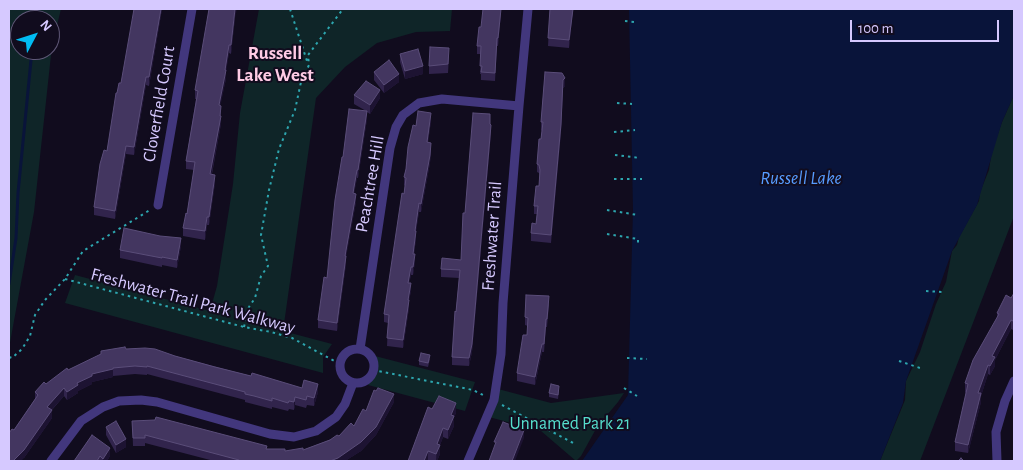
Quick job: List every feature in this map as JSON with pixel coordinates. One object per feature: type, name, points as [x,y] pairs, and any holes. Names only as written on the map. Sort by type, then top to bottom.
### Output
[{"type":"street","name":"Cloverfield Court","points":[[158,205],[192,9]]},
{"type":"street","name":"Freshwater Trail","points":[[468,461],[494,400],[501,354],[503,302],[528,9]]},
{"type":"street","name":"Peachtree Hill","points":[[360,349],[390,148],[396,127],[403,115],[419,103],[442,99],[519,106]]},
{"type":"street","points":[[360,349],[365,351],[372,359],[373,370],[372,374],[364,382],[353,383],[343,377],[340,372],[340,364],[348,351],[360,349]]},
{"type":"street","points":[[997,461],[996,432],[1005,401],[1014,381]]},
{"type":"street","points":[[51,461],[81,421],[91,413],[120,401],[141,400],[157,402],[270,434],[294,437],[316,431],[336,417],[345,404],[353,383]]},
{"type":"path","points":[[290,9],[309,65]]},
{"type":"path","points":[[244,327],[249,307],[255,298],[261,276],[268,266],[261,235],[279,149],[294,110],[301,82],[309,65],[308,55],[342,9]]},
{"type":"path","points":[[625,21],[635,22]]},
{"type":"path","points":[[617,103],[632,104]]},
{"type":"path","points":[[614,132],[635,130]]},
{"type":"path","points":[[615,155],[640,158]]},
{"type":"path","points":[[614,179],[642,180]]},
{"type":"path","points":[[9,357],[12,358],[22,349],[30,336],[35,315],[45,300],[65,280],[82,251],[158,205]]},
{"type":"path","points":[[607,210],[638,215]]},
{"type":"path","points":[[607,234],[638,239],[638,245]]},
{"type":"path","name":"Freshwater Trail Park Walkway","points":[[65,280],[292,338],[340,364]]},
{"type":"path","points":[[926,291],[942,292]]},
{"type":"path","points":[[627,358],[648,359]]},
{"type":"path","points":[[899,361],[920,368]]},
{"type":"path","points":[[373,370],[473,390],[575,444]]},
{"type":"path","points":[[624,388],[637,396]]},
{"type":"green space","points":[[9,9],[61,9],[60,13],[60,10],[10,10],[10,60],[50,60],[34,212],[9,348]]},
{"type":"green space","points":[[259,9],[452,9],[450,31],[416,32],[377,43],[345,67],[316,98],[283,331],[332,344],[323,357],[323,373],[65,303],[75,275],[210,311],[217,286],[233,184],[240,113]]},
{"type":"green space","points":[[1014,95],[1014,216],[920,461],[880,461],[905,400],[906,381],[920,352],[936,304],[946,282],[952,251],[957,245],[959,237],[979,201],[980,192],[989,170],[992,150]]},
{"type":"green space","points":[[375,356],[475,382],[465,411],[368,385],[376,371]]},
{"type":"green space","name":"Unnamed Park 21","points":[[498,389],[551,403],[624,393],[597,427],[581,456],[576,461],[541,431],[489,417]]},
{"type":"water","name":"Russell Lake","points":[[629,9],[1014,9],[1014,95],[1002,122],[977,205],[952,251],[906,381],[903,403],[880,461],[582,461],[628,395],[633,210]]},
{"type":"building","points":[[134,9],[161,9],[149,77],[146,77],[134,147],[126,146],[115,211],[94,207],[100,164],[104,150],[107,151],[116,93],[119,83],[121,83]]},
{"type":"building","points":[[209,9],[235,9],[231,45],[229,45],[219,105],[221,106],[221,116],[210,174],[215,175],[205,231],[183,228],[195,162],[186,161],[198,91],[195,90]]},
{"type":"building","points":[[483,9],[501,9],[495,73],[481,72],[481,46],[477,46]]},
{"type":"building","points":[[550,9],[573,9],[569,40],[548,38]]},
{"type":"building","points":[[430,47],[449,48],[448,64],[429,66]]},
{"type":"building","points":[[418,49],[423,66],[405,71],[400,54]]},
{"type":"building","points":[[389,60],[399,74],[384,85],[374,72]]},
{"type":"building","points":[[545,72],[562,73],[565,78],[563,80],[551,235],[531,233],[532,223],[536,224],[538,206],[534,206],[536,186],[539,186],[540,170],[537,164],[539,139],[541,139],[543,122],[541,122]]},
{"type":"building","points":[[366,81],[380,90],[370,105],[354,95]]},
{"type":"building","points":[[349,109],[367,111],[353,193],[356,194],[345,256],[337,323],[318,320],[324,277],[327,278],[335,200]]},
{"type":"building","points":[[418,111],[431,113],[427,142],[431,143],[415,231],[413,254],[415,254],[408,283],[411,283],[403,340],[387,338],[389,315],[384,314],[402,193],[404,194],[408,147],[413,125],[416,126]]},
{"type":"building","points":[[473,113],[490,114],[491,125],[472,344],[469,358],[452,357],[460,270],[441,269],[442,258],[461,260],[463,213],[465,213]]},
{"type":"building","points":[[124,228],[160,236],[181,238],[177,260],[120,250]]},
{"type":"building","points":[[1014,293],[1014,319],[1013,321],[1011,320],[992,356],[995,357],[990,366],[988,365],[978,393],[981,393],[968,445],[955,442],[968,384],[965,383],[973,360],[999,314],[997,313],[1006,295],[1011,298]]},
{"type":"building","points":[[526,295],[549,296],[544,344],[542,344],[535,377],[517,373],[523,335],[527,335],[528,318],[525,317]]},
{"type":"building","points":[[125,347],[126,349],[155,349],[215,367],[251,376],[252,373],[302,388],[304,380],[318,384],[314,398],[307,396],[306,400],[295,397],[294,402],[289,401],[288,403],[272,398],[272,401],[245,394],[245,392],[147,366],[113,368],[92,374],[92,376],[77,383],[78,385],[67,392],[64,388],[47,407],[52,410],[24,450],[13,461],[9,461],[9,433],[12,429],[14,430],[38,395],[35,392],[44,382],[46,384],[67,368],[68,370],[101,354],[101,351]]},
{"type":"building","points":[[421,353],[430,355],[428,363],[419,361]]},
{"type":"building","points":[[551,384],[559,386],[558,395],[549,393]]},
{"type":"building","points":[[378,388],[394,394],[376,427],[361,442],[338,458],[330,461],[238,461],[145,435],[145,438],[133,438],[132,421],[155,420],[156,417],[267,446],[266,449],[285,449],[285,451],[303,448],[303,450],[330,440],[337,435],[339,436],[351,423],[354,426],[363,409],[366,411],[374,390],[376,391]]},
{"type":"building","points":[[439,396],[456,403],[451,415],[454,416],[448,430],[443,428],[437,444],[440,445],[436,454],[428,451],[424,461],[408,461],[428,407],[432,409]]},
{"type":"building","points":[[116,421],[126,439],[116,445],[106,427]]},
{"type":"building","points":[[503,422],[524,430],[512,461],[489,461],[496,442],[494,442]]},
{"type":"building","points":[[92,435],[110,448],[103,459],[100,456],[97,461],[74,461]]},
{"type":"waterway","points":[[9,284],[16,238],[18,193],[31,60]]},
{"type":"district","name":"Russell Lake West","points":[[275,64]]}]
